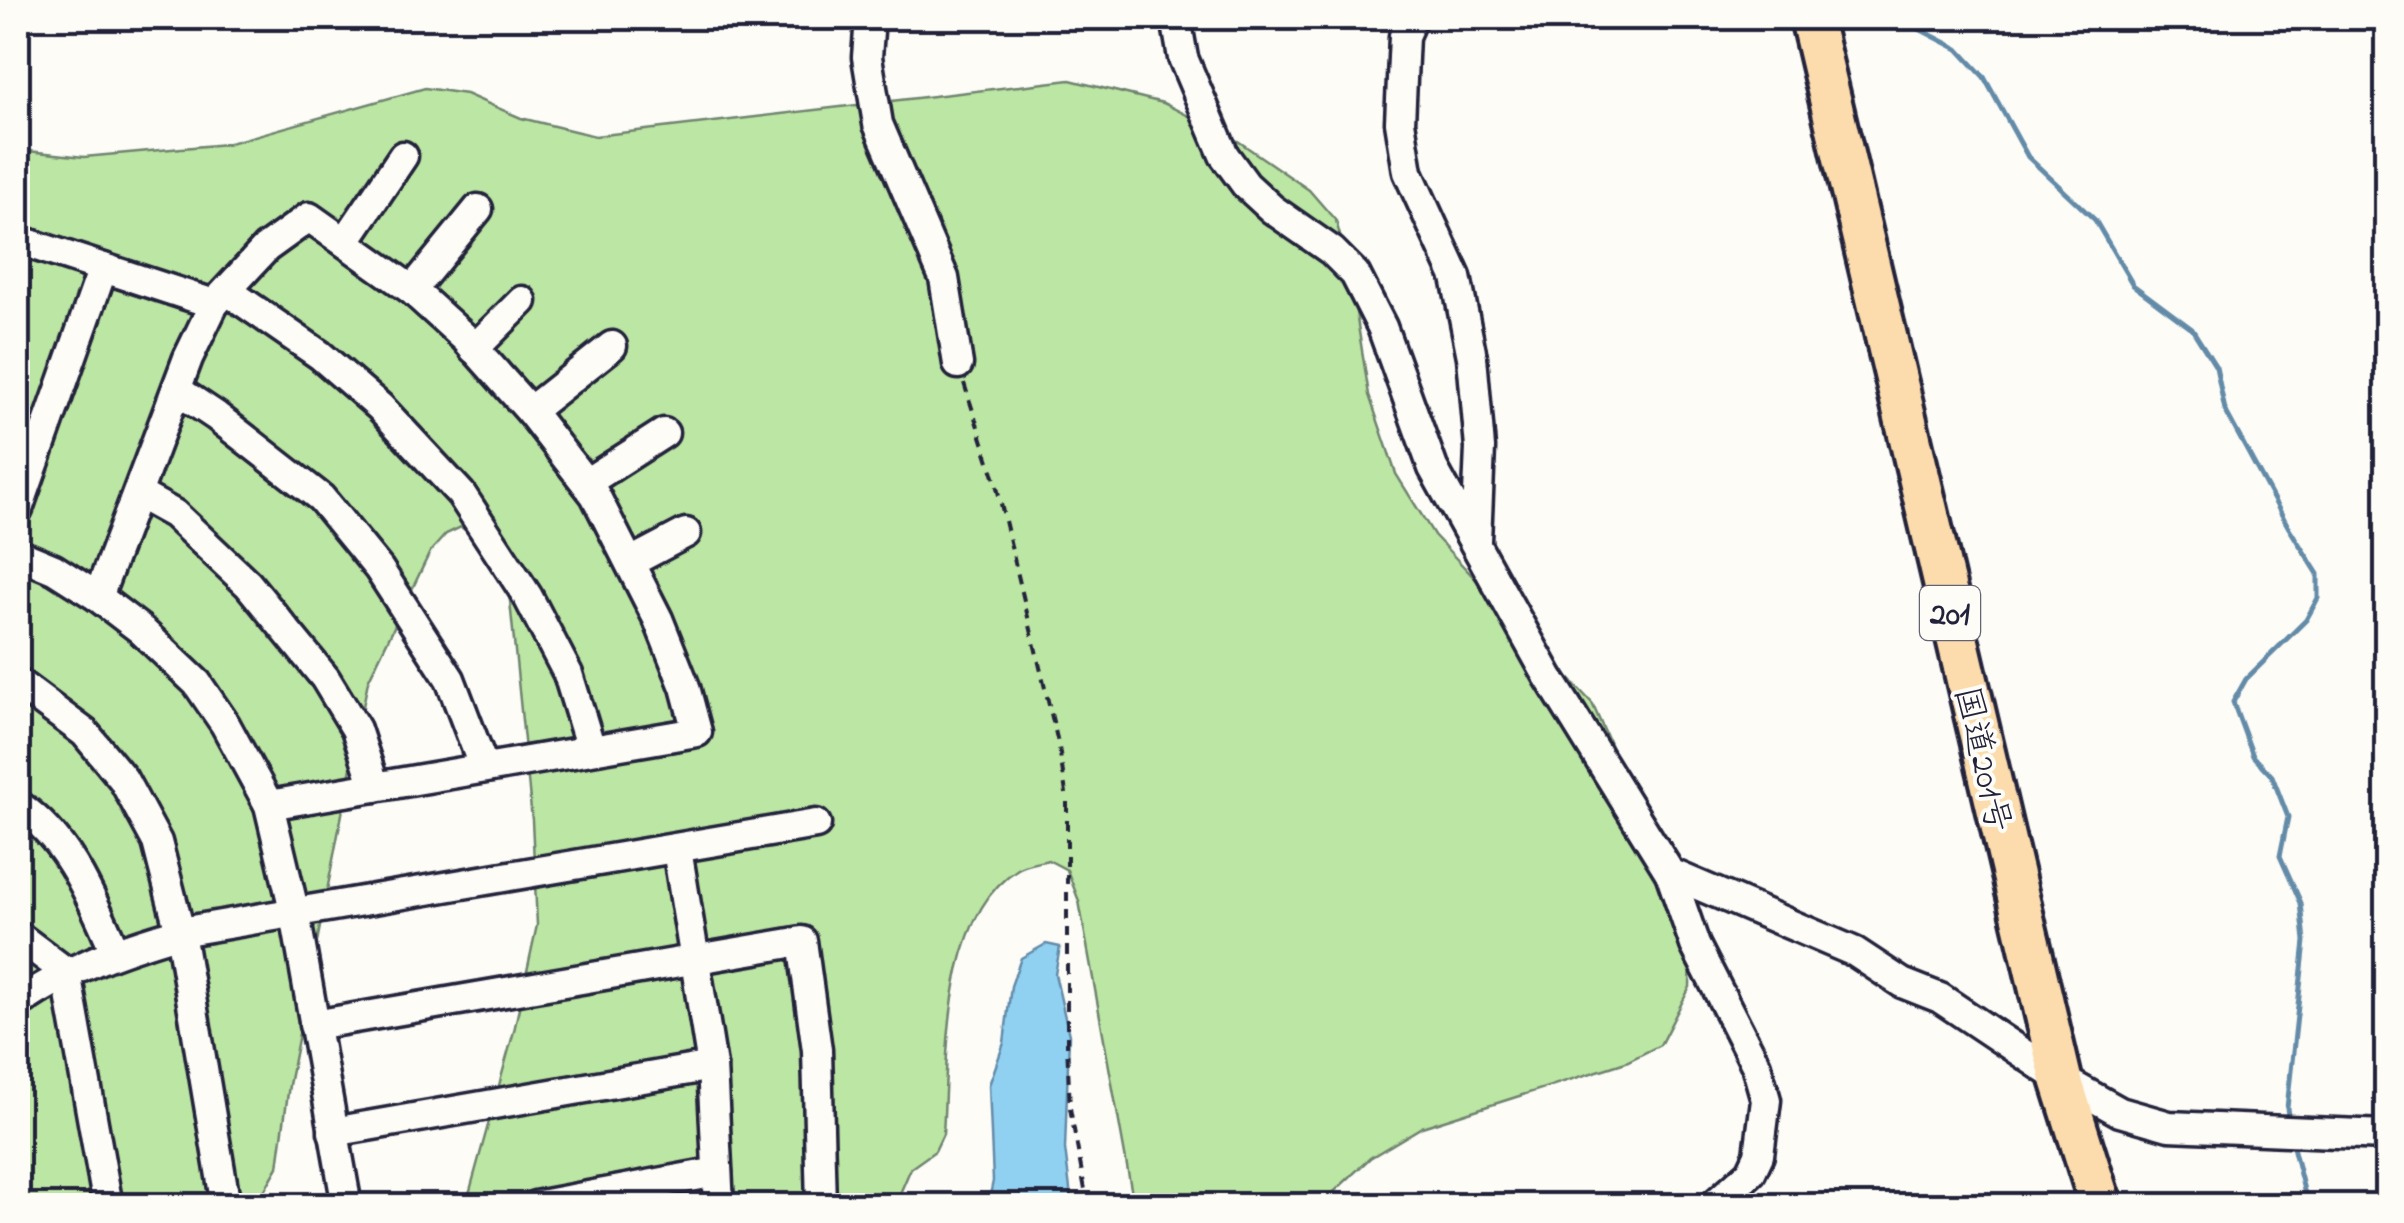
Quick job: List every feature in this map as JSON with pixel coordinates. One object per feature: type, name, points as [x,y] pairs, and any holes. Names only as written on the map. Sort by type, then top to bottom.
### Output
[{"type":"highway","name":"国道201号","points":[[1811,18],[2061,1079],[2102,1206]]},
{"type":"street","points":[[870,18],[868,58],[878,124],[944,278],[958,364]]},
{"type":"street","points":[[1176,18],[1183,58],[1224,156],[1246,185],[1272,209],[1332,251],[1355,274],[1382,327],[1432,468],[1548,676],[1670,873],[1695,945],[1756,1066],[1766,1100],[1759,1155],[1751,1172],[1713,1206]]},
{"type":"street","points":[[1412,18],[1404,36],[1400,122],[1408,172],[1456,277],[1472,357],[1480,448],[1476,542]]},
{"type":"street","points":[[345,242],[403,156]]},
{"type":"street","points":[[412,290],[478,210]]},
{"type":"street","points":[[98,597],[188,358],[221,298],[266,248],[309,217],[412,290],[474,349],[530,412],[586,483],[631,562],[685,687],[697,732],[270,805]]},
{"type":"street","points":[[18,240],[103,268],[221,298],[320,355],[380,406],[452,483],[528,596],[568,674],[592,749]]},
{"type":"street","points":[[18,509],[103,268]]},
{"type":"street","points":[[474,349],[522,302]]},
{"type":"street","points":[[530,412],[612,346]]},
{"type":"street","points":[[178,390],[256,445],[320,498],[380,569],[450,680],[484,768]]},
{"type":"street","points":[[586,483],[664,434]]},
{"type":"street","points":[[138,494],[174,514],[248,584],[325,678],[356,729],[375,787]]},
{"type":"street","points":[[631,562],[686,534]]},
{"type":"street","points":[[18,554],[54,568],[98,597],[197,684],[225,724],[270,805],[296,914],[347,1206]]},
{"type":"street","points":[[18,683],[85,732],[123,780],[156,842],[180,932],[226,1206]]},
{"type":"street","points":[[18,805],[36,817],[61,844],[80,874],[115,950]]},
{"type":"street","points":[[18,1003],[66,972],[115,950],[180,932],[816,824]]},
{"type":"street","points":[[677,849],[712,1066],[719,1206]]},
{"type":"street","points":[[1670,873],[1854,952],[1902,983],[1940,998],[2061,1079],[2120,1112],[2168,1126],[2386,1134]]},
{"type":"street","points":[[18,936],[66,972],[108,1206]]},
{"type":"street","points":[[314,1024],[802,941],[818,1050],[821,1206]]},
{"type":"street","points":[[333,1132],[712,1066]]},
{"type":"street","points":[[535,1206],[717,1172]]},
{"type":"path","points":[[958,364],[996,483],[1036,639],[1062,765],[1066,800],[1070,1108],[1088,1206]]},
{"type":"green space","points":[[1070,80],[1163,103],[1238,141],[1309,190],[1336,221],[1349,268],[1369,395],[1396,474],[1434,535],[1592,703],[1628,785],[1691,953],[1690,987],[1660,1045],[1626,1062],[1422,1127],[1370,1158],[1320,1205],[1134,1205],[1079,901],[1067,870],[1048,860],[1018,869],[993,891],[975,919],[954,989],[943,1134],[935,1151],[911,1168],[895,1205],[466,1205],[514,1031],[537,925],[532,820],[510,601],[498,556],[461,527],[446,534],[430,552],[368,681],[289,1085],[278,1167],[256,1205],[18,1206],[18,150],[84,157],[226,144],[425,88],[466,94],[521,118],[595,136]]},
{"type":"water","points":[[1046,944],[1060,947],[1055,974],[1069,1035],[1065,1149],[1072,1205],[988,1205],[993,1181],[989,1085],[1004,1043],[1011,986],[1021,958]]},
{"type":"waterway","points":[[1898,18],[1958,49],[1984,77],[2028,157],[2095,220],[2133,285],[2192,329],[2216,367],[2225,410],[2318,574],[2318,598],[2306,620],[2246,679],[2233,702],[2253,756],[2272,776],[2288,817],[2280,856],[2301,903],[2305,941],[2287,1108],[2289,1123]]},
{"type":"waterway","points":[[2291,1139],[2308,1206]]}]
